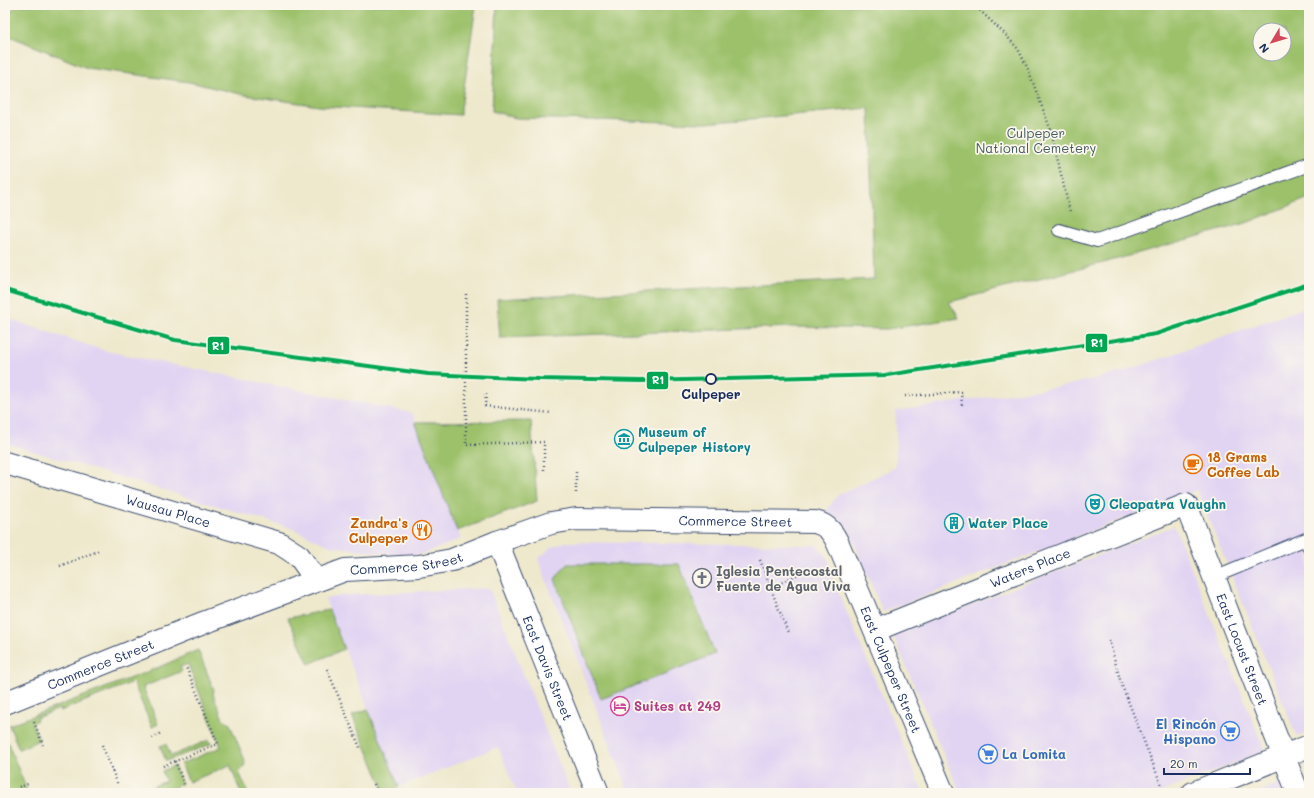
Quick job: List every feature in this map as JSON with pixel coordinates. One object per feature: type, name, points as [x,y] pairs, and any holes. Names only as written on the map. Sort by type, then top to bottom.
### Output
[{"type":"street","name":"Wausau Place","points":[[5,463],[279,543],[299,556],[316,580]]},
{"type":"street","name":"East Locust Street","points":[[1186,505],[1298,793]]},
{"type":"street","name":"Waters Place","points":[[875,630],[1186,505]]},
{"type":"street","name":"Commerce Street","points":[[5,703],[203,623],[345,570],[419,566],[452,560],[551,523],[576,519],[815,522],[825,526]]},
{"type":"street","name":"East Culpeper Street","points":[[825,526],[834,536],[839,546],[943,793]]},
{"type":"street","name":"East Davis Street","points":[[497,542],[598,793]]},
{"type":"street","points":[[1193,793],[1309,746]]},
{"type":"lane","points":[[1059,230],[1097,241],[1309,165]]},
{"type":"lane","points":[[1214,577],[1306,539],[1309,548]]},
{"type":"path","points":[[974,5],[1005,34],[1018,49],[1027,67],[1050,128],[1065,195],[1076,235]]},
{"type":"path","points":[[466,294],[466,445],[544,442],[544,470]]},
{"type":"path","points":[[905,396],[961,392],[962,405]]},
{"type":"path","points":[[486,394],[485,406],[551,413]]},
{"type":"path","points":[[60,566],[100,550]]},
{"type":"path","points":[[760,560],[788,633]]},
{"type":"path","points":[[771,588],[802,572]]},
{"type":"path","points":[[1109,640],[1121,683],[1162,786]]},
{"type":"path","points":[[163,766],[218,744],[186,667]]},
{"type":"path","points":[[327,670],[361,750]]},
{"type":"path","points":[[34,722],[43,745]]},
{"type":"path","points":[[152,738],[161,733]]},
{"type":"path","points":[[102,745],[118,785]]},
{"type":"path","points":[[175,761],[184,784]]},
{"type":"path","points":[[19,788],[28,784]]},
{"type":"path","points":[[374,784],[378,793]]},
{"type":"shaded area","points":[[1309,306],[1309,732],[1297,737],[1197,490],[883,612],[849,530],[826,511],[838,495],[896,467],[896,411],[1069,385],[1123,372]]},
{"type":"shaded area","points":[[5,318],[106,351],[412,413],[461,539],[422,554],[414,555],[391,554],[330,546],[291,528],[5,443]]},
{"type":"shaded area","points":[[1174,526],[1265,751],[1159,793],[960,793],[893,635]]},
{"type":"shaded area","points":[[565,542],[815,545],[820,548],[829,560],[831,575],[923,793],[629,793],[538,559],[550,548]]},
{"type":"shaded area","points":[[489,588],[571,793],[517,793],[498,747],[399,787],[325,599],[345,595]]},
{"type":"shaded area","points":[[1280,783],[1284,793],[1256,793]]},
{"type":"green space","points":[[15,5],[476,5],[460,115],[319,106],[245,95],[189,82],[87,68],[5,34],[5,23]]},
{"type":"green space","name":"Culpeper National Cemetery","points":[[497,5],[1309,5],[1309,198],[1246,223],[1103,263],[949,302],[959,318],[887,329],[793,327],[500,338],[497,299],[874,279],[869,108],[707,123],[516,118],[492,111]]},
{"type":"green space","points":[[531,421],[537,501],[457,531],[415,422]]},
{"type":"green space","points":[[567,564],[679,564],[715,654],[601,699],[555,579]]},
{"type":"green space","points":[[329,610],[344,649],[309,664],[288,618]]},
{"type":"green space","points":[[198,650],[214,690],[213,694],[223,719],[229,722],[244,758],[244,766],[239,772],[248,793],[241,793],[230,765],[189,782],[181,764],[221,747],[188,664],[180,667],[182,671],[143,687],[158,724],[152,727],[133,682],[60,711],[59,709],[36,718],[37,720],[32,723],[39,740],[19,749],[9,725],[157,668]]},
{"type":"green space","points":[[368,709],[399,787],[385,792],[352,715]]},
{"type":"green space","points":[[5,736],[28,793],[5,793]]},
{"type":"green space","points":[[209,740],[211,744],[166,761],[160,746],[166,744],[171,756]]},
{"type":"green space","points":[[174,766],[182,784],[160,793],[138,793],[166,781],[162,771]]},
{"type":"transit line","name":"R1","points":[[5,290],[175,340],[428,374],[539,379],[641,381],[887,375],[1156,334],[1309,284]]},
{"type":"place","name":"Culpeper","points":[[711,379]]},
{"type":"place","name":"Museum of Culpeper History","points":[[624,439]]},
{"type":"place","name":"18 Grams Coffee Lab","points":[[1193,464]]},
{"type":"place","name":"Cleopatra Vaughn","points":[[1095,504]]},
{"type":"place","name":"Water Place","points":[[954,523]]},
{"type":"place","name":"Zandra's Culpeper","points":[[422,530]]},
{"type":"place","name":"Iglesia Pentecostal Fuente de Agua Viva","points":[[702,578]]},
{"type":"place","name":"Suites at 249","points":[[620,706]]},
{"type":"place","name":"El Rincón Hispano","points":[[1230,731]]},
{"type":"place","name":"La Lomita","points":[[988,754]]}]
